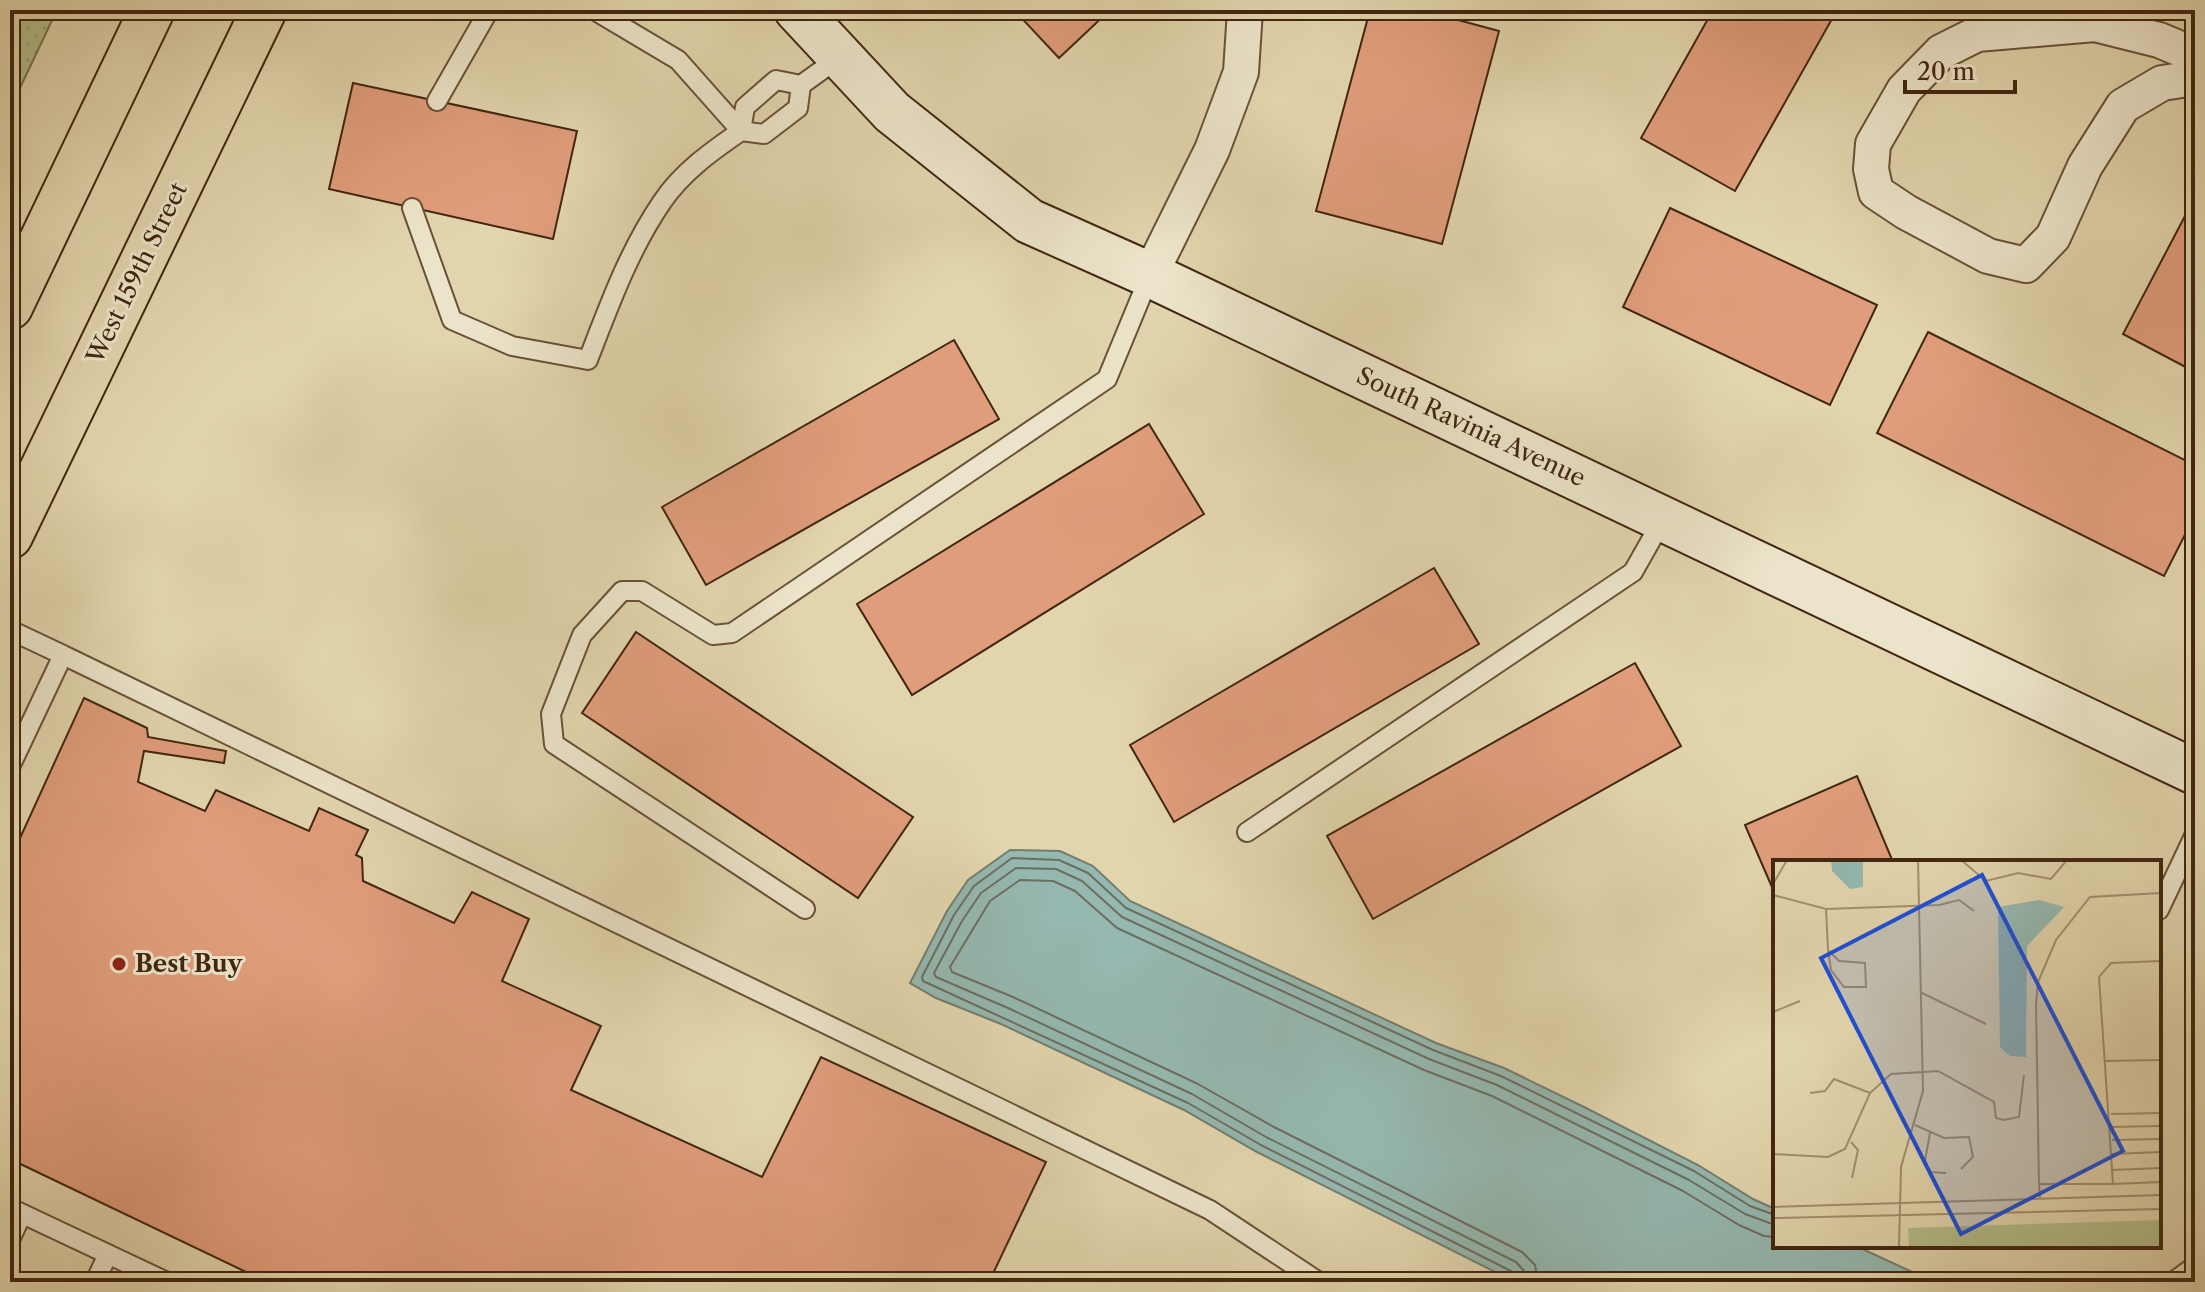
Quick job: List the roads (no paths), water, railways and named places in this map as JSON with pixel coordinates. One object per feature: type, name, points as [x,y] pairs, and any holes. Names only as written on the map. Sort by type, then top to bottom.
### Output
[{"type":"main road","points":[[10,307],[152,10]]},
{"type":"main road","name":"West 159th Street","points":[[10,536],[264,10]]},
{"type":"street","name":"South Ravinia Avenue","points":[[797,10],[892,112],[1029,221],[1150,275],[2195,772]]},
{"type":"street","points":[[1150,275],[1212,150],[1241,72],[1245,10]]},
{"type":"street","points":[[2195,55],[2159,40],[2095,24],[1977,34],[1941,52],[1904,90],[1873,144],[1871,169],[1876,192],[1906,212],[1988,256],[2026,265],[2053,237],[2085,166],[2123,106],[2162,83],[2195,78]]},
{"type":"lane","points":[[437,101],[489,10]]},
{"type":"lane","points":[[594,10],[678,60],[741,131],[764,134],[798,108],[801,85],[840,57]]},
{"type":"lane","points":[[412,208],[452,320],[512,346],[588,360],[620,280],[663,201],[701,159],[741,131],[745,107],[776,80],[801,85]]},
{"type":"lane","points":[[805,909],[554,744],[551,714],[582,635],[622,591],[642,591],[713,635],[732,633],[1107,379],[1150,275]]},
{"type":"lane","points":[[1247,832],[1633,572],[1663,519]]},
{"type":"lane","points":[[10,630],[1210,1210],[1319,1282]]},
{"type":"lane","points":[[10,767],[63,655]]},
{"type":"lane","points":[[2161,906],[2195,834]]},
{"type":"lane","points":[[10,1240],[16,1211],[167,1282]]},
{"type":"lane","points":[[95,1282],[108,1254]]},
{"type":"lane","points":[[2173,1282],[2195,1266]]},
{"type":"water","points":[[1010,850],[1060,851],[1093,866],[1130,901],[1436,1043],[1504,1068],[1698,1165],[1773,1208],[1773,1248],[1860,1248],[1934,1282],[1515,1282],[1257,1152],[1184,1110],[1001,1024],[936,998],[910,983],[947,911],[968,880]]},
{"type":"place","name":"Best Buy","points":[[119,964]]}]
